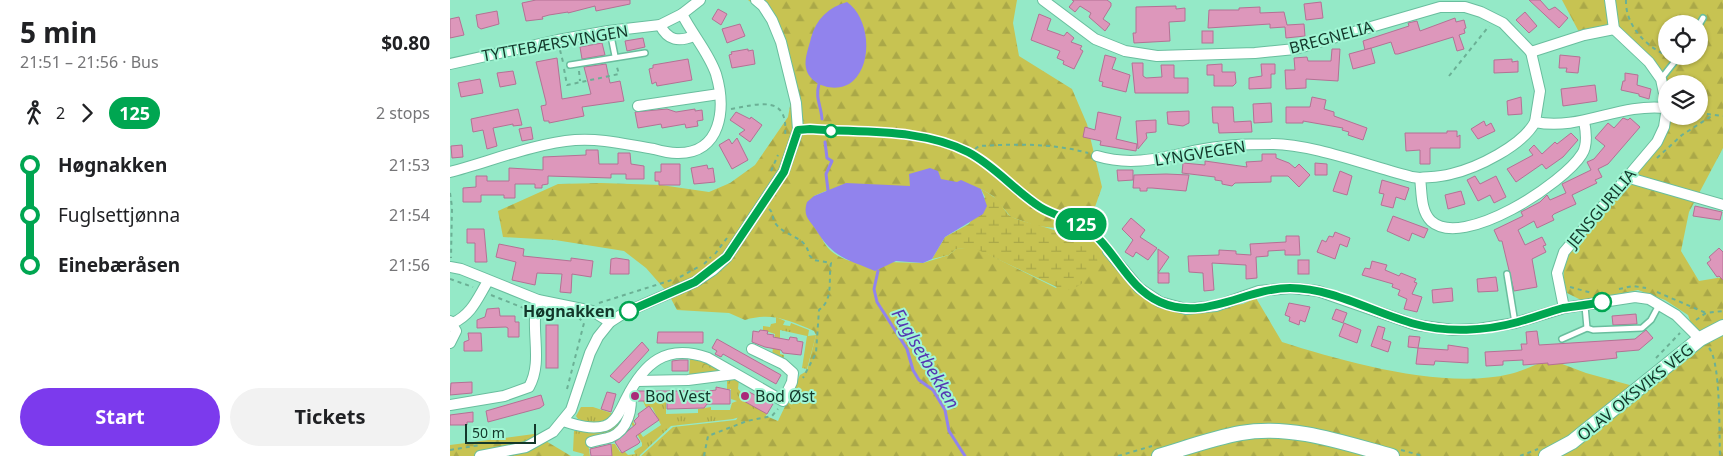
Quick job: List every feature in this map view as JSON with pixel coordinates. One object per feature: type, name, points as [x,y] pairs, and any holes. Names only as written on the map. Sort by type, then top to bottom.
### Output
[{"type":"street","name":"TYTTEBÆRSVINGEN","points":[[450,64],[498,52],[610,31],[660,25],[682,14],[700,0]]},
{"type":"street","points":[[480,456],[526,447],[541,441],[563,421],[576,399],[594,344],[610,322],[624,313],[695,282],[713,270],[727,257],[784,172],[798,130],[796,102],[781,42],[764,6],[756,0]]},
{"type":"street","name":"BREGNELIA","points":[[1043,0],[1095,39],[1125,51],[1157,56],[1255,53],[1295,49],[1440,8],[1465,7],[1495,18],[1517,35],[1531,52]]},
{"type":"street","points":[[1610,0],[1614,29],[1649,62],[1658,76]]},
{"type":"street","points":[[450,172],[574,140],[601,140],[677,153],[694,150],[707,144],[716,131],[722,110],[716,74],[710,60],[682,14]]},
{"type":"street","points":[[660,25],[668,37],[677,40],[694,36]]},
{"type":"street","points":[[1614,29],[1584,35],[1531,52],[1540,90],[1539,111],[1535,122],[1551,125],[1584,121],[1636,107],[1658,108]]},
{"type":"street","points":[[638,106],[719,94]]},
{"type":"street","points":[[1420,178],[1424,209],[1432,221],[1445,227],[1458,228],[1480,223],[1512,209],[1571,168],[1583,153],[1586,136],[1584,121]]},
{"type":"street","name":"LYNGVEGEN","points":[[1097,156],[1127,162],[1156,160],[1200,150],[1274,144],[1308,149],[1420,178],[1451,174],[1498,154],[1531,130],[1535,122]]},
{"type":"street","name":"JENSGURILIA","points":[[1564,308],[1557,273],[1564,252],[1657,142],[1664,125]]},
{"type":"street","points":[[1626,177],[1723,205]]},
{"type":"street","points":[[1108,251],[1139,288],[1160,302],[1186,309],[1216,306],[1259,292],[1291,288],[1318,292],[1416,325],[1453,330],[1478,329],[1515,323],[1564,308],[1635,297],[1649,299],[1676,315],[1700,340]]},
{"type":"street","points":[[450,267],[538,300],[592,311],[610,322]]},
{"type":"street","points":[[450,343],[455,336],[451,322],[464,318],[474,307],[488,281]]},
{"type":"street","points":[[450,404],[504,396],[529,386],[535,377],[537,367],[533,317],[538,300]]},
{"type":"street","name":"OLAV OKSVIKS VEG","points":[[1544,452],[1572,442],[1700,340],[1723,327]]},
{"type":"street","points":[[563,421],[591,428],[606,426],[616,418],[637,381],[658,359],[674,352],[702,356],[783,401],[792,382],[793,373],[790,369],[752,349]]},
{"type":"street","points":[[637,381],[688,380],[735,374]]},
{"type":"street","points":[[591,442],[612,437],[625,425],[631,408],[630,391]]},
{"type":"street","points":[[1159,456],[1242,432],[1277,432],[1316,435],[1392,456]]},
{"type":"lane","points":[[610,31],[615,56]]},
{"type":"lane","points":[[570,65],[615,56],[645,53]]},
{"type":"lane","points":[[798,130],[900,134],[942,143],[968,152],[1043,209],[1080,224],[1094,233],[1108,251]]},
{"type":"lane","points":[[1506,274],[1515,323]]},
{"type":"lane","points":[[1562,339],[1587,328],[1594,330],[1642,328],[1651,320],[1660,305]]},
{"type":"lane","points":[[1585,306],[1587,328]]},
{"type":"path","points":[[1626,0],[1632,23],[1642,38],[1658,51]]},
{"type":"path","points":[[1449,76],[1495,18]]},
{"type":"path","points":[[577,63],[580,81]]},
{"type":"path","points":[[722,110],[755,104],[776,106],[782,111],[785,118],[783,144]]},
{"type":"path","points":[[1708,114],[1723,116]]},
{"type":"path","points":[[1656,159],[1688,130],[1713,115]]},
{"type":"path","points":[[968,152],[979,146],[1021,144],[1065,146],[1097,156]]},
{"type":"path","points":[[771,171],[780,151]]},
{"type":"path","points":[[450,193],[452,207],[450,267]]},
{"type":"path","points":[[761,205],[772,212],[775,224],[786,233],[803,242],[807,247],[808,256],[814,260],[831,262],[828,287],[830,298],[826,305],[819,310],[816,353],[806,376],[799,381],[792,382]]},
{"type":"path","points":[[584,323],[598,304],[653,288],[702,265],[714,255],[728,236]]},
{"type":"path","points":[[1569,280],[1570,287],[1595,293]]},
{"type":"path","points":[[1617,289],[1633,286],[1645,288],[1706,313],[1723,311]]},
{"type":"path","points":[[1651,364],[1688,326],[1706,313]]},
{"type":"path","points":[[582,330],[587,331]]},
{"type":"path","points":[[1700,340],[1713,353],[1719,407],[1720,456]]},
{"type":"path","points":[[704,456],[708,436],[748,421],[772,416],[783,401]]},
{"type":"path","points":[[1520,456],[1544,452]]},
{"type":"green space","points":[[748,0],[1017,0],[1013,23],[1019,56],[1072,89],[1087,124],[1102,187],[1090,221],[1156,301],[1193,311],[1243,304],[1256,298],[1282,342],[1335,358],[1395,372],[1455,379],[1484,378],[1515,373],[1549,359],[1586,373],[1637,387],[1697,340],[1688,315],[1665,300],[1638,290],[1583,301],[1567,293],[1563,282],[1565,259],[1572,247],[1603,212],[1661,128],[1661,125],[1708,125],[1708,75],[1658,75],[1658,92],[1656,68],[1615,34],[1579,32],[1562,0],[1723,0],[1723,148],[1689,212],[1681,251],[1699,281],[1723,277],[1723,456],[641,456],[673,427],[736,420],[745,407],[778,421],[800,375],[807,371],[816,335],[814,331],[780,318],[763,317],[745,320],[729,313],[677,310],[668,293],[646,268],[624,251],[555,240],[503,237],[498,211],[558,184],[661,185],[709,192],[730,183],[755,165],[788,117],[792,95],[782,44],[758,8]],"holes":[[[981,189],[993,196],[1011,217],[1037,226],[1055,228],[1087,246],[1056,288],[974,247],[956,249],[949,255],[923,263],[850,261],[839,257],[831,251],[825,244],[818,227],[814,196],[828,190]]]},
{"type":"green space","points":[[981,189],[996,199],[1012,217],[1068,235],[1093,250],[1097,260],[1093,272],[1081,284],[1065,291],[974,248],[956,249],[949,255],[932,259],[945,237],[969,224],[985,197]]},
{"type":"green space","points":[[776,317],[785,321],[783,325],[790,326],[791,323],[809,330],[808,336],[816,335],[807,369],[802,368],[807,336],[780,330],[780,354],[784,355],[783,363],[772,355],[775,334],[763,330],[763,326],[770,327],[771,324],[776,323]]},
{"type":"green space","points":[[690,358],[703,360],[723,371],[689,377]]},
{"type":"green space","points":[[727,379],[739,379],[738,389],[744,395],[744,401],[767,414],[765,417],[746,415],[733,419],[671,426],[639,456],[611,456],[612,444],[615,444],[620,452],[624,451],[628,455],[635,454],[634,451],[642,446],[630,421],[634,414],[633,422],[643,437],[661,425],[652,407],[647,410],[643,401],[666,401],[666,414],[698,413],[698,409],[711,407],[711,410],[730,410],[732,403],[737,401],[731,399],[731,389],[727,389]]},
{"type":"green space","points":[[581,407],[593,407],[614,414],[601,422],[588,422],[578,419],[576,416]]},
{"type":"green space","points":[[627,411],[617,430],[588,443],[590,456],[583,456],[584,454],[573,451],[574,431],[592,432]]},
{"type":"green space","points":[[534,434],[571,456],[450,456],[450,445]]},
{"type":"shaded area","points":[[847,2],[860,18],[866,40],[866,52],[860,73],[853,81],[847,85],[833,88],[819,84],[809,75],[806,68],[807,53],[816,25],[834,7]]},
{"type":"shaded area","points":[[930,168],[938,171],[941,179],[957,182],[961,180],[981,189],[987,206],[983,214],[945,237],[932,259],[923,263],[896,261],[875,271],[857,264],[830,248],[806,215],[807,202],[814,196],[846,183],[910,186],[909,174]]},
{"type":"building","points":[[536,0],[630,0],[630,4],[596,11],[595,6],[568,13],[549,15],[542,17],[543,19],[526,21],[522,3]]},
{"type":"building","points":[[1072,0],[1107,0],[1111,3],[1103,19],[1110,24],[1105,31],[1089,17],[1091,13],[1080,6],[1075,12],[1069,7],[1074,1]]},
{"type":"building","points":[[1529,0],[1540,0],[1549,10],[1555,7],[1568,18],[1559,28]]},
{"type":"building","points":[[1321,2],[1323,18],[1306,20],[1304,4]]},
{"type":"building","points":[[1176,6],[1176,9],[1185,8],[1185,21],[1169,22],[1170,41],[1134,43],[1133,33],[1136,33],[1136,7]]},
{"type":"building","points":[[1260,7],[1260,13],[1284,12],[1287,25],[1304,24],[1305,36],[1286,38],[1285,27],[1270,28],[1270,24],[1208,28],[1209,10],[1239,10],[1239,8]]},
{"type":"building","points":[[718,9],[727,14],[721,25],[712,19]]},
{"type":"building","points":[[497,11],[499,24],[481,29],[478,27],[476,15]]},
{"type":"building","points":[[1525,12],[1537,26],[1529,33],[1516,20]]},
{"type":"building","points":[[1039,14],[1051,19],[1047,30],[1064,36],[1067,32],[1074,38],[1071,42],[1082,46],[1080,49],[1083,51],[1074,69],[1063,64],[1064,61],[1057,58],[1060,51],[1031,40]]},
{"type":"building","points":[[459,17],[464,35],[450,38],[450,19]]},
{"type":"building","points":[[1455,18],[1456,22],[1464,20],[1465,33],[1459,35],[1464,49],[1457,51],[1453,37],[1398,54],[1395,54],[1391,42],[1365,50],[1363,41],[1409,26],[1408,23],[1417,21],[1420,31]]},
{"type":"building","points":[[740,24],[745,36],[727,43],[722,29]]},
{"type":"building","points":[[1202,31],[1213,31],[1213,43],[1202,43]]},
{"type":"building","points":[[643,38],[645,47],[627,51],[625,41]]},
{"type":"building","points":[[602,43],[605,55],[582,59],[580,47]]},
{"type":"building","points":[[1371,48],[1375,63],[1353,69],[1349,54]]},
{"type":"building","points":[[748,49],[748,51],[753,50],[755,64],[732,68],[729,55],[732,54],[731,52]]},
{"type":"building","points":[[1332,49],[1340,49],[1338,81],[1306,79],[1306,88],[1286,89],[1285,70],[1295,70],[1294,58],[1307,57],[1308,61],[1331,61]]},
{"type":"building","points":[[1105,55],[1116,58],[1112,69],[1130,75],[1126,92],[1102,86],[1103,82],[1099,81]]},
{"type":"building","points":[[1560,55],[1580,57],[1578,73],[1566,72],[1567,68],[1559,68]]},
{"type":"building","points":[[557,58],[562,99],[591,94],[584,67],[606,64],[610,83],[620,81],[624,101],[582,107],[584,116],[549,123],[549,121],[544,121],[541,106],[546,105],[546,102],[536,62]]},
{"type":"building","points":[[688,59],[692,80],[657,86],[656,82],[652,84],[649,69],[653,68],[653,65]]},
{"type":"building","points":[[1512,59],[1512,62],[1518,61],[1518,72],[1494,73],[1494,60]]},
{"type":"building","points":[[1132,63],[1143,63],[1143,76],[1146,78],[1162,77],[1161,65],[1174,65],[1174,78],[1188,78],[1188,93],[1135,93]]},
{"type":"building","points":[[1222,64],[1222,72],[1235,72],[1236,83],[1233,86],[1214,86],[1214,75],[1207,75],[1207,65]]},
{"type":"building","points":[[1261,64],[1275,64],[1275,74],[1271,74],[1271,88],[1249,89],[1249,78],[1262,76]]},
{"type":"building","points":[[513,71],[516,84],[500,87],[497,73]]},
{"type":"building","points":[[1625,73],[1638,75],[1637,85],[1651,89],[1649,99],[1639,96],[1639,94],[1621,90],[1623,81],[1625,81]]},
{"type":"building","points":[[480,79],[483,93],[461,97],[458,83]]},
{"type":"building","points":[[1595,85],[1597,101],[1563,106],[1561,89]]},
{"type":"building","points":[[1312,97],[1326,100],[1324,109],[1334,112],[1334,116],[1367,128],[1363,140],[1348,135],[1349,132],[1342,130],[1343,128],[1303,121],[1303,123],[1286,123],[1286,107],[1310,107]]},
{"type":"building","points":[[1521,97],[1522,114],[1508,115],[1507,101]]},
{"type":"building","points":[[1271,103],[1272,122],[1254,123],[1253,104]]},
{"type":"building","points":[[1212,107],[1233,107],[1234,122],[1251,121],[1252,132],[1219,133],[1218,123],[1213,123]]},
{"type":"building","points":[[518,109],[522,125],[513,126],[513,124],[493,128],[497,146],[487,149],[483,130],[473,132],[471,119]]},
{"type":"building","points":[[667,109],[676,112],[695,109],[695,111],[702,110],[703,120],[697,121],[698,126],[686,128],[685,124],[662,128],[661,124],[638,128],[635,112]]},
{"type":"building","points":[[1189,111],[1189,123],[1183,126],[1168,124],[1167,112]]},
{"type":"building","points":[[736,112],[750,119],[751,117],[762,125],[750,142],[739,134],[745,130],[730,120]]},
{"type":"building","points":[[1098,112],[1121,117],[1116,139],[1137,144],[1136,151],[1100,145],[1101,141],[1083,137],[1085,127],[1095,130]]},
{"type":"building","points":[[1623,118],[1628,120],[1630,118],[1640,127],[1608,164],[1598,169],[1602,177],[1595,180],[1597,183],[1572,195],[1576,204],[1554,214],[1552,216],[1554,220],[1537,228],[1534,221],[1518,230],[1525,245],[1542,237],[1546,245],[1543,246],[1546,252],[1532,259],[1537,287],[1514,291],[1502,241],[1499,241],[1494,230],[1523,216],[1521,212],[1540,202],[1547,195],[1550,200],[1566,193],[1562,184],[1591,170],[1587,162],[1594,159],[1605,146],[1595,138],[1608,123],[1614,128]]},
{"type":"building","points":[[1156,120],[1156,132],[1146,133],[1147,138],[1138,149],[1136,121]]},
{"type":"building","points":[[1484,121],[1486,126],[1491,123],[1495,131],[1478,139],[1471,129]]},
{"type":"building","points":[[531,127],[533,139],[522,141],[519,129]]},
{"type":"building","points":[[1447,131],[1457,131],[1457,137],[1460,135],[1460,148],[1430,148],[1430,164],[1420,164],[1420,150],[1406,151],[1405,133],[1447,133]]},
{"type":"building","points":[[1571,133],[1578,140],[1563,157],[1546,169],[1542,164],[1516,182],[1507,169],[1533,155],[1529,150],[1534,145],[1542,154],[1555,142],[1557,144]]},
{"type":"building","points":[[737,138],[748,160],[732,169],[719,145],[729,139],[732,144]]},
{"type":"building","points":[[462,145],[463,157],[452,158],[451,146]]},
{"type":"building","points":[[586,150],[598,150],[599,164],[618,164],[618,153],[630,153],[631,164],[644,166],[644,179],[626,179],[626,174],[611,174],[611,178],[548,176],[548,184],[542,185],[542,188],[535,188],[535,184],[515,184],[515,198],[504,198],[504,195],[481,195],[481,202],[463,202],[463,188],[476,187],[476,176],[487,176],[487,181],[509,181],[509,168],[543,170],[543,157],[586,155]]},
{"type":"building","points":[[1262,154],[1276,154],[1276,158],[1289,163],[1295,168],[1299,164],[1310,175],[1299,187],[1288,176],[1271,176],[1271,182],[1235,183],[1232,186],[1222,184],[1222,181],[1215,180],[1215,177],[1182,173],[1183,163],[1205,165],[1205,161],[1247,167],[1246,162],[1262,161]]},
{"type":"building","points":[[1315,163],[1327,164],[1327,175],[1315,175]]},
{"type":"building","points":[[661,164],[680,164],[680,185],[659,185],[659,181],[655,181],[655,172],[661,172]]},
{"type":"building","points":[[707,165],[708,169],[713,168],[715,182],[694,184],[691,168]]},
{"type":"building","points":[[1117,170],[1133,170],[1133,180],[1118,181]]},
{"type":"building","points":[[1340,171],[1352,176],[1347,195],[1333,191]]},
{"type":"building","points":[[1134,175],[1189,175],[1186,191],[1147,188],[1147,191],[1140,191],[1140,188],[1133,188]]},
{"type":"building","points":[[1475,176],[1480,184],[1496,176],[1506,197],[1494,203],[1490,195],[1478,201],[1467,180]]},
{"type":"building","points":[[1382,180],[1409,188],[1405,200],[1396,197],[1393,208],[1381,205],[1384,194],[1379,193]]},
{"type":"building","points":[[1461,191],[1465,204],[1448,209],[1445,195]]},
{"type":"building","points":[[1695,206],[1722,212],[1720,220],[1693,216]]},
{"type":"building","points":[[1393,216],[1428,229],[1424,238],[1412,233],[1409,241],[1387,231]]},
{"type":"building","points":[[1131,218],[1145,230],[1140,237],[1157,248],[1148,260],[1136,252],[1133,257],[1125,252],[1133,240],[1122,229]]},
{"type":"building","points":[[467,229],[484,229],[487,262],[475,262],[475,243],[467,243]]},
{"type":"building","points":[[1335,232],[1350,238],[1347,247],[1340,244],[1335,259],[1317,252],[1322,240],[1326,242],[1329,236],[1333,237]]},
{"type":"building","points":[[1286,236],[1299,236],[1300,255],[1285,255],[1285,250],[1268,251],[1268,256],[1256,257],[1257,278],[1246,279],[1246,265],[1212,263],[1214,290],[1204,291],[1203,273],[1189,272],[1188,256],[1219,255],[1219,250],[1236,251],[1236,254],[1251,255],[1250,244],[1286,242]]},
{"type":"building","points":[[499,244],[524,249],[523,256],[571,261],[571,258],[593,261],[591,277],[572,274],[571,293],[560,292],[562,274],[537,273],[535,285],[512,280],[516,262],[496,257]]},
{"type":"building","points":[[1719,248],[1723,252],[1723,280],[1719,276],[1717,277],[1707,263],[1711,260],[1709,257]]},
{"type":"building","points":[[1158,249],[1169,257],[1158,273]]},
{"type":"building","points":[[611,259],[629,260],[629,274],[610,274]]},
{"type":"building","points":[[1298,260],[1309,260],[1309,274],[1298,274]]},
{"type":"building","points":[[1372,261],[1387,265],[1385,270],[1399,276],[1401,273],[1416,279],[1414,282],[1417,283],[1412,294],[1422,297],[1417,312],[1404,309],[1407,299],[1398,295],[1400,290],[1392,287],[1393,284],[1362,275],[1365,268],[1370,269]]},
{"type":"building","points":[[1158,273],[1169,273],[1169,283],[1158,283]]},
{"type":"building","points":[[1496,277],[1498,291],[1478,292],[1477,279]]},
{"type":"building","points":[[1452,288],[1453,301],[1433,303],[1432,290]]},
{"type":"building","points":[[1289,303],[1310,307],[1305,322],[1300,320],[1299,325],[1289,321],[1290,317],[1285,315]]},
{"type":"building","points":[[499,308],[500,316],[515,316],[515,322],[519,322],[519,337],[508,337],[508,328],[506,327],[477,328],[477,320],[485,317],[487,309]]},
{"type":"building","points":[[1336,309],[1347,313],[1343,323],[1332,319]]},
{"type":"building","points":[[1636,314],[1637,324],[1613,325],[1612,316]]},
{"type":"building","points":[[1344,323],[1361,330],[1357,343],[1339,336]]},
{"type":"building","points":[[546,325],[558,325],[558,368],[546,368]]},
{"type":"building","points":[[1378,326],[1385,328],[1382,339],[1391,342],[1388,352],[1371,346]]},
{"type":"building","points":[[760,330],[768,331],[767,334],[774,335],[773,337],[789,340],[790,337],[797,338],[797,341],[803,342],[801,355],[783,353],[781,350],[752,342],[753,331],[759,332]]},
{"type":"building","points":[[1646,330],[1653,338],[1639,350],[1616,352],[1617,358],[1548,365],[1548,363],[1523,365],[1523,360],[1503,361],[1503,365],[1486,366],[1485,352],[1522,350],[1521,344],[1527,344],[1526,332],[1537,331],[1539,345],[1635,339]]},
{"type":"building","points":[[658,332],[703,332],[703,343],[657,343]]},
{"type":"building","points":[[468,333],[481,333],[482,351],[464,351],[464,342],[469,340]]},
{"type":"building","points":[[1409,336],[1420,337],[1418,348],[1408,347]]},
{"type":"building","points":[[717,339],[781,375],[776,384],[723,354],[721,357],[715,354],[717,351],[712,348]]},
{"type":"building","points":[[642,342],[649,350],[619,383],[610,376]]},
{"type":"building","points":[[1448,345],[1468,348],[1468,363],[1435,361],[1434,365],[1416,364],[1418,348],[1448,350]]},
{"type":"building","points":[[688,360],[688,371],[672,371],[672,361]]},
{"type":"building","points":[[472,382],[472,393],[450,395],[451,383]]},
{"type":"building","points":[[716,387],[730,390],[730,404],[707,404],[704,408],[667,409],[667,401],[638,401],[638,391],[709,391],[716,390]]},
{"type":"building","points":[[607,392],[616,394],[611,412],[601,409]]},
{"type":"building","points":[[749,392],[773,404],[767,414],[742,400],[745,393]]},
{"type":"building","points":[[541,395],[544,405],[540,408],[488,422],[486,411]]},
{"type":"building","points":[[649,406],[659,420],[636,436],[640,442],[638,444],[622,453],[615,442],[636,424],[634,421],[639,416],[638,414]]},
{"type":"building","points":[[473,412],[473,422],[467,422],[467,425],[450,425],[450,415]]},
{"type":"building","points":[[611,444],[612,456],[591,456],[590,449]]},
{"type":"waterway","points":[[819,84],[818,98],[822,119]]},
{"type":"waterway","points":[[825,142],[827,158],[832,161],[826,174],[828,190]]},
{"type":"waterway","name":"Fuglsetbekken","points":[[878,271],[874,289],[877,302],[907,349],[913,370],[919,380],[933,390],[945,410],[949,431],[965,456]]},
{"type":"bus line","name":"125","points":[[629,311],[695,282],[713,270],[727,257],[784,172],[798,130],[810,129],[900,134],[942,143],[968,152],[997,172],[1043,209],[1080,224],[1094,233],[1139,288],[1160,302],[1186,309],[1216,306],[1259,292],[1291,288],[1318,292],[1416,325],[1453,330],[1478,329],[1515,323],[1564,308],[1602,302]]},
{"type":"place","name":"Høgnakken","points":[[629,311]]},
{"type":"place","name":"Bod Vest","points":[[635,396]]},
{"type":"place","name":"Bod Øst","points":[[745,396]]}]
